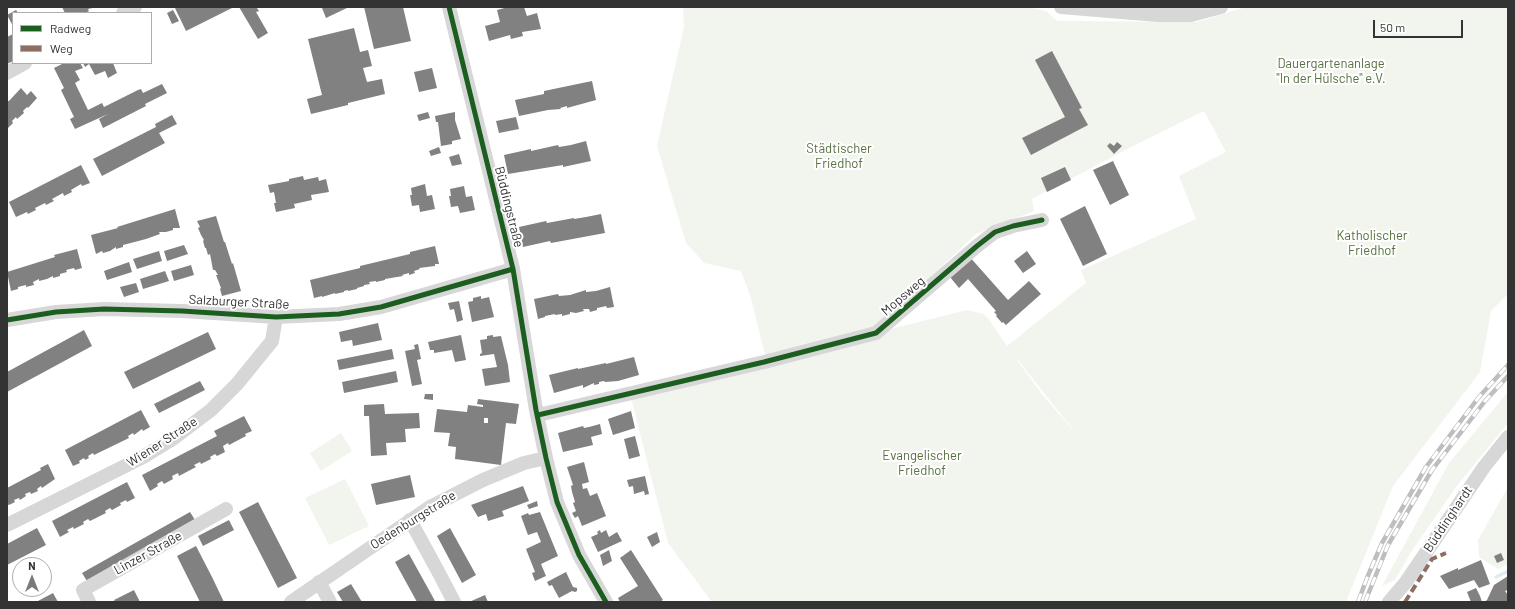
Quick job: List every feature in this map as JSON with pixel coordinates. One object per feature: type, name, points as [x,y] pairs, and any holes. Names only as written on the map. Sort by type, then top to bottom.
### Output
[{"type":"street","points":[[125,12],[135,7]]},
{"type":"street","name":"Büddingstraße","points":[[449,7],[513,269],[546,458],[557,502],[579,555],[606,602]]},
{"type":"street","points":[[1061,7],[1165,15],[1191,15],[1221,7]]},
{"type":"street","points":[[7,73],[23,64]]},
{"type":"street","name":"Mopsweg","points":[[538,415],[764,362],[876,333],[995,232],[1013,226],[1042,220]]},
{"type":"street","name":"Salzburger Straße","points":[[7,320],[56,312],[104,309],[182,311],[276,317],[339,314],[381,307],[513,269]]},
{"type":"street","name":"Wiener Straße","points":[[7,525],[142,457],[174,438],[211,410],[237,384],[272,341],[276,317]]},
{"type":"street","name":"Büddinghardt","points":[[1389,602],[1406,582],[1484,468],[1508,438]]},
{"type":"street","name":"Oedenburgstraße","points":[[291,602],[430,507],[483,480],[524,464],[546,458]]},
{"type":"street","name":"Linzer Straße","points":[[89,602],[82,590],[226,509]]},
{"type":"street","points":[[410,520],[454,602]]},
{"type":"street","points":[[319,582],[330,602]]},
{"type":"green space","points":[[683,7],[1027,7],[1046,11],[1057,21],[1197,22],[1246,7],[1508,7],[1508,294],[1491,311],[1480,372],[1393,486],[1346,602],[712,602],[668,543],[630,394],[967,310],[983,314],[988,318],[1007,346],[1086,283],[1081,270],[1196,219],[1179,176],[1226,152],[1204,111],[1032,199],[1034,211],[976,234],[876,329],[765,355],[751,298],[741,271],[704,263],[686,243],[657,146],[684,27]],"holes":[[[1018,360],[1078,436],[1041,393]]]},
{"type":"green space","points":[[1508,392],[1508,423],[1456,487],[1411,552],[1395,580],[1382,586],[1449,463]]},
{"type":"green space","points":[[341,433],[352,451],[321,471],[310,453]]},
{"type":"green space","points":[[345,479],[369,526],[329,545],[305,498]]},
{"type":"green space","points":[[1508,487],[1508,564],[1498,569],[1479,557],[1478,540]]},
{"type":"building","points":[[62,7],[97,7],[88,9],[89,11],[87,12],[64,12]]},
{"type":"building","points":[[234,7],[186,31],[175,8]]},
{"type":"building","points":[[239,7],[259,7],[257,8],[259,11],[256,12],[268,33],[258,39]]},
{"type":"building","points":[[349,7],[326,18],[322,8]]},
{"type":"building","points":[[364,7],[403,7],[411,41],[374,49]]},
{"type":"building","points":[[508,7],[524,7],[527,16],[537,13],[541,29],[522,32],[523,36],[511,39],[510,35],[489,41],[485,26],[500,22],[497,10]]},
{"type":"building","points":[[173,10],[179,21],[172,24],[167,13]]},
{"type":"building","points":[[12,12],[12,24],[7,15]]},
{"type":"building","points":[[354,28],[360,52],[368,50],[372,66],[363,68],[367,82],[382,79],[385,94],[311,114],[307,99],[322,95],[308,39]]},
{"type":"building","points":[[12,34],[12,62],[7,64],[7,37]]},
{"type":"building","points":[[1052,51],[1082,108],[1079,109],[1088,125],[1031,155],[1022,138],[1065,117],[1035,60]]},
{"type":"building","points":[[62,64],[81,64],[83,68],[75,71],[80,80],[75,83],[88,110],[102,103],[104,107],[138,90],[141,89],[143,93],[162,84],[167,93],[145,104],[146,106],[103,128],[99,119],[108,114],[75,129],[70,119],[74,117],[61,90],[64,88],[54,68]]},
{"type":"building","points":[[89,64],[113,64],[117,73],[108,78],[105,71],[95,75]]},
{"type":"building","points":[[432,68],[437,88],[419,92],[414,72]]},
{"type":"building","points":[[592,81],[596,100],[567,108],[567,106],[560,108],[561,109],[519,116],[515,100],[544,94],[544,91]]},
{"type":"building","points":[[21,88],[27,95],[31,91],[37,98],[28,108],[27,107],[23,111],[24,113],[12,121],[13,123],[7,129],[7,101],[9,101]]},
{"type":"building","points":[[428,112],[430,118],[419,121],[417,115]]},
{"type":"building","points":[[455,112],[455,120],[461,139],[452,141],[452,144],[441,146],[438,122],[436,122],[435,116]]},
{"type":"building","points":[[172,115],[177,124],[159,133],[165,143],[102,176],[93,159],[156,127],[155,124]]},
{"type":"building","points":[[516,117],[519,129],[499,133],[496,121]]},
{"type":"building","points":[[586,141],[591,161],[563,167],[563,165],[508,174],[504,155],[531,149],[531,151],[558,145],[559,147],[571,145]]},
{"type":"building","points":[[1117,142],[1122,146],[1114,154],[1107,146],[1110,143],[1114,146]]},
{"type":"building","points":[[439,147],[441,153],[431,156],[429,151]]},
{"type":"building","points":[[459,154],[462,164],[452,166],[449,157]]},
{"type":"building","points":[[1113,161],[1129,195],[1110,205],[1093,170]]},
{"type":"building","points":[[81,165],[90,183],[82,186],[81,184],[71,190],[72,192],[64,196],[63,193],[52,199],[54,201],[46,205],[45,203],[35,208],[36,210],[28,214],[27,212],[16,217],[9,202]]},
{"type":"building","points":[[1065,167],[1071,180],[1047,192],[1041,178]]},
{"type":"building","points":[[303,176],[304,180],[318,177],[319,181],[326,179],[329,192],[311,195],[312,200],[294,204],[295,208],[276,212],[274,192],[270,193],[268,185],[289,181],[289,179]]},
{"type":"building","points":[[425,184],[427,196],[432,195],[435,209],[420,212],[419,205],[412,206],[410,195],[412,195],[411,188]]},
{"type":"building","points":[[464,186],[466,197],[472,196],[475,210],[460,213],[458,206],[451,207],[449,196],[451,196],[450,189]]},
{"type":"building","points":[[1085,206],[1107,254],[1083,266],[1060,219]]},
{"type":"building","points":[[175,209],[180,228],[173,228],[173,230],[166,232],[159,232],[160,234],[146,239],[96,254],[91,235],[118,228],[117,227]]},
{"type":"building","points":[[601,214],[605,233],[551,243],[550,241],[523,247],[519,227],[546,221],[547,223]]},
{"type":"building","points":[[216,216],[232,264],[233,263],[241,291],[222,296],[221,288],[216,275],[218,275],[215,270],[213,270],[210,254],[208,255],[205,248],[204,240],[198,228],[200,227],[197,221]]},
{"type":"building","points":[[184,245],[188,254],[167,261],[164,251]]},
{"type":"building","points":[[435,246],[439,264],[435,264],[435,266],[419,268],[420,269],[414,271],[415,273],[409,275],[409,273],[402,275],[403,276],[376,282],[369,282],[370,284],[364,285],[357,289],[314,298],[310,280],[360,268],[360,266],[410,254],[410,252]]},
{"type":"building","points":[[77,249],[82,268],[66,270],[67,272],[60,274],[60,276],[53,278],[53,276],[39,281],[39,279],[33,282],[34,285],[18,287],[18,289],[11,291],[7,272],[55,257],[54,255]]},
{"type":"building","points":[[159,251],[162,261],[137,269],[133,259]]},
{"type":"building","points":[[1027,251],[1036,264],[1023,273],[1014,261]]},
{"type":"building","points":[[968,255],[1008,300],[1029,281],[1041,294],[1006,325],[1003,322],[1002,323],[994,312],[996,311],[968,279],[959,288],[950,277]]},
{"type":"building","points":[[129,262],[132,272],[107,280],[104,271]]},
{"type":"building","points":[[191,265],[194,275],[174,281],[171,271]]},
{"type":"building","points":[[165,271],[169,281],[143,289],[140,279]]},
{"type":"building","points":[[136,283],[139,292],[124,297],[120,287]]},
{"type":"building","points":[[610,287],[614,307],[607,308],[606,306],[597,308],[597,310],[590,312],[589,309],[583,309],[584,311],[576,313],[570,312],[570,314],[562,316],[562,314],[555,314],[538,319],[534,299],[558,294],[559,296],[570,295],[586,290],[586,292],[596,291]]},
{"type":"building","points":[[481,296],[481,299],[489,297],[494,317],[472,322],[468,302],[473,301],[473,298]]},
{"type":"building","points":[[459,301],[463,320],[457,322],[454,309],[450,310],[448,303]]},
{"type":"building","points":[[378,323],[382,340],[353,346],[352,340],[341,342],[339,332]]},
{"type":"building","points":[[84,330],[92,346],[7,392],[7,372]]},
{"type":"building","points":[[208,332],[216,349],[133,389],[124,372]]},
{"type":"building","points":[[461,335],[466,360],[455,362],[452,350],[434,353],[434,350],[430,350],[428,342]]},
{"type":"building","points":[[493,335],[493,337],[501,336],[508,365],[510,382],[485,386],[482,369],[497,367],[494,354],[480,356],[482,353],[480,340],[487,339],[487,336]]},
{"type":"building","points":[[418,344],[421,359],[417,360],[422,384],[412,386],[405,351],[415,349],[414,345]]},
{"type":"building","points":[[392,349],[394,359],[339,370],[337,360]]},
{"type":"building","points":[[634,357],[639,375],[618,381],[604,381],[594,385],[594,383],[583,388],[583,385],[554,393],[549,375]]},
{"type":"building","points":[[396,371],[398,382],[344,393],[342,382]]},
{"type":"building","points":[[200,381],[205,390],[159,413],[154,404]]},
{"type":"building","points":[[425,394],[433,394],[433,400],[424,399]]},
{"type":"building","points":[[478,399],[519,404],[516,424],[506,423],[501,465],[455,459],[456,447],[448,446],[450,433],[434,432],[437,409],[467,412],[468,405],[483,407],[483,405],[477,404]],"holes":[[[484,418],[488,418],[488,423],[484,423]]]},
{"type":"building","points":[[384,404],[385,414],[419,413],[420,428],[405,429],[406,442],[386,443],[387,455],[371,456],[369,416],[364,416],[364,405]]},
{"type":"building","points":[[141,410],[150,427],[143,431],[142,429],[134,435],[133,433],[128,436],[129,438],[94,455],[93,453],[88,456],[89,458],[85,460],[84,458],[79,461],[80,463],[73,466],[65,450]]},
{"type":"building","points":[[631,411],[635,428],[613,435],[608,419]]},
{"type":"building","points":[[244,416],[252,431],[245,434],[246,436],[229,445],[228,443],[223,446],[225,452],[217,456],[215,454],[210,457],[211,459],[201,464],[200,462],[194,465],[196,467],[179,476],[178,473],[172,476],[173,479],[164,484],[162,481],[157,484],[158,486],[150,491],[142,475],[217,436],[214,431]]},
{"type":"building","points":[[600,424],[602,434],[591,437],[593,445],[563,452],[558,433],[583,426],[584,428]]},
{"type":"building","points":[[635,436],[640,456],[629,459],[624,439]]},
{"type":"building","points":[[584,462],[589,482],[582,484],[583,489],[587,488],[590,496],[597,493],[606,516],[582,526],[578,516],[575,518],[572,513],[576,511],[573,503],[575,502],[571,486],[573,485],[567,467]]},
{"type":"building","points":[[48,464],[55,479],[42,488],[41,486],[37,489],[38,491],[31,494],[30,492],[25,494],[26,496],[20,500],[19,498],[14,500],[15,502],[9,505],[7,504],[7,488],[41,470],[40,468]]},
{"type":"building","points":[[410,475],[415,497],[376,505],[371,484]]},
{"type":"building","points":[[645,476],[649,494],[645,495],[644,491],[634,494],[633,486],[629,487],[627,480]]},
{"type":"building","points":[[127,482],[135,498],[127,502],[126,500],[120,503],[121,505],[112,510],[110,508],[105,511],[106,513],[90,521],[88,519],[83,522],[84,524],[74,529],[73,527],[67,530],[69,532],[60,537],[52,521]]},
{"type":"building","points":[[523,486],[529,501],[502,511],[504,516],[488,521],[486,514],[478,517],[471,505]]},
{"type":"building","points":[[537,501],[538,506],[529,509],[527,505]]},
{"type":"building","points":[[258,502],[297,578],[278,588],[239,512]]},
{"type":"building","points":[[190,512],[195,520],[87,581],[82,573]]},
{"type":"building","points":[[540,512],[558,556],[541,564],[546,576],[535,581],[532,573],[535,572],[526,549],[541,542],[537,532],[528,535],[521,516],[528,513],[529,515]]},
{"type":"building","points":[[229,520],[234,530],[203,546],[198,536]]},
{"type":"building","points":[[37,528],[46,545],[23,557],[12,557],[12,562],[7,565],[7,544]]},
{"type":"building","points":[[450,528],[476,575],[462,583],[437,536]]},
{"type":"building","points":[[600,530],[601,533],[606,530],[609,537],[617,532],[622,541],[598,552],[591,537],[598,534],[597,532]]},
{"type":"building","points":[[657,532],[660,542],[652,547],[647,537]]},
{"type":"building","points":[[196,546],[224,602],[200,602],[177,556]]},
{"type":"building","points":[[609,550],[612,561],[603,566],[600,555]]},
{"type":"building","points":[[631,550],[663,600],[660,602],[620,602],[618,598],[638,586],[620,558]]},
{"type":"building","points":[[1501,553],[1504,560],[1497,563],[1494,556]]},
{"type":"building","points":[[409,554],[435,601],[417,602],[395,562]]},
{"type":"building","points":[[1481,560],[1490,584],[1479,588],[1474,580],[1449,589],[1440,576],[1458,568],[1458,570]]},
{"type":"building","points":[[566,572],[573,587],[577,588],[577,591],[572,591],[559,598],[552,585],[549,586],[547,582]]},
{"type":"building","points":[[1508,576],[1508,590],[1505,591],[1508,595],[1508,602],[1484,602],[1487,600],[1494,585]]},
{"type":"building","points":[[351,584],[362,602],[343,602],[337,592]]},
{"type":"building","points":[[1476,588],[1482,602],[1471,602],[1467,592]]},
{"type":"building","points":[[134,590],[140,602],[115,602],[114,600]]},
{"type":"building","points":[[52,594],[58,602],[36,602],[45,597],[52,597]]},
{"type":"building","points":[[485,595],[488,602],[469,602]]},
{"type":"waterway","points":[[1496,577],[1508,571]]},
{"type":"railway","points":[[1358,602],[1382,543],[1426,467],[1479,397],[1508,365]]},
{"type":"railway","points":[[1365,602],[1388,545],[1432,470],[1485,401],[1508,376]]},
{"type":"marked path","points":[[1405,602],[1432,559],[1446,553]]},
{"type":"cycle path","points":[[449,7],[513,269],[536,410],[557,502],[579,555],[606,602]]},
{"type":"cycle path","points":[[538,415],[764,362],[876,333],[995,232],[1013,226],[1042,220]]},
{"type":"cycle path","points":[[7,320],[56,312],[104,309],[182,311],[276,317],[339,314],[381,307],[513,269]]},
{"type":"park label","name":"Dauergartenanlage \"In der Hülsche\" e.V.","points":[[1331,72]]},
{"type":"park label","name":"Städtischer Friedhof","points":[[839,156]]},
{"type":"park label","name":"Katholischer Friedhof","points":[[1372,244]]},
{"type":"park label","name":"Evangelischer Friedhof","points":[[922,464]]}]
